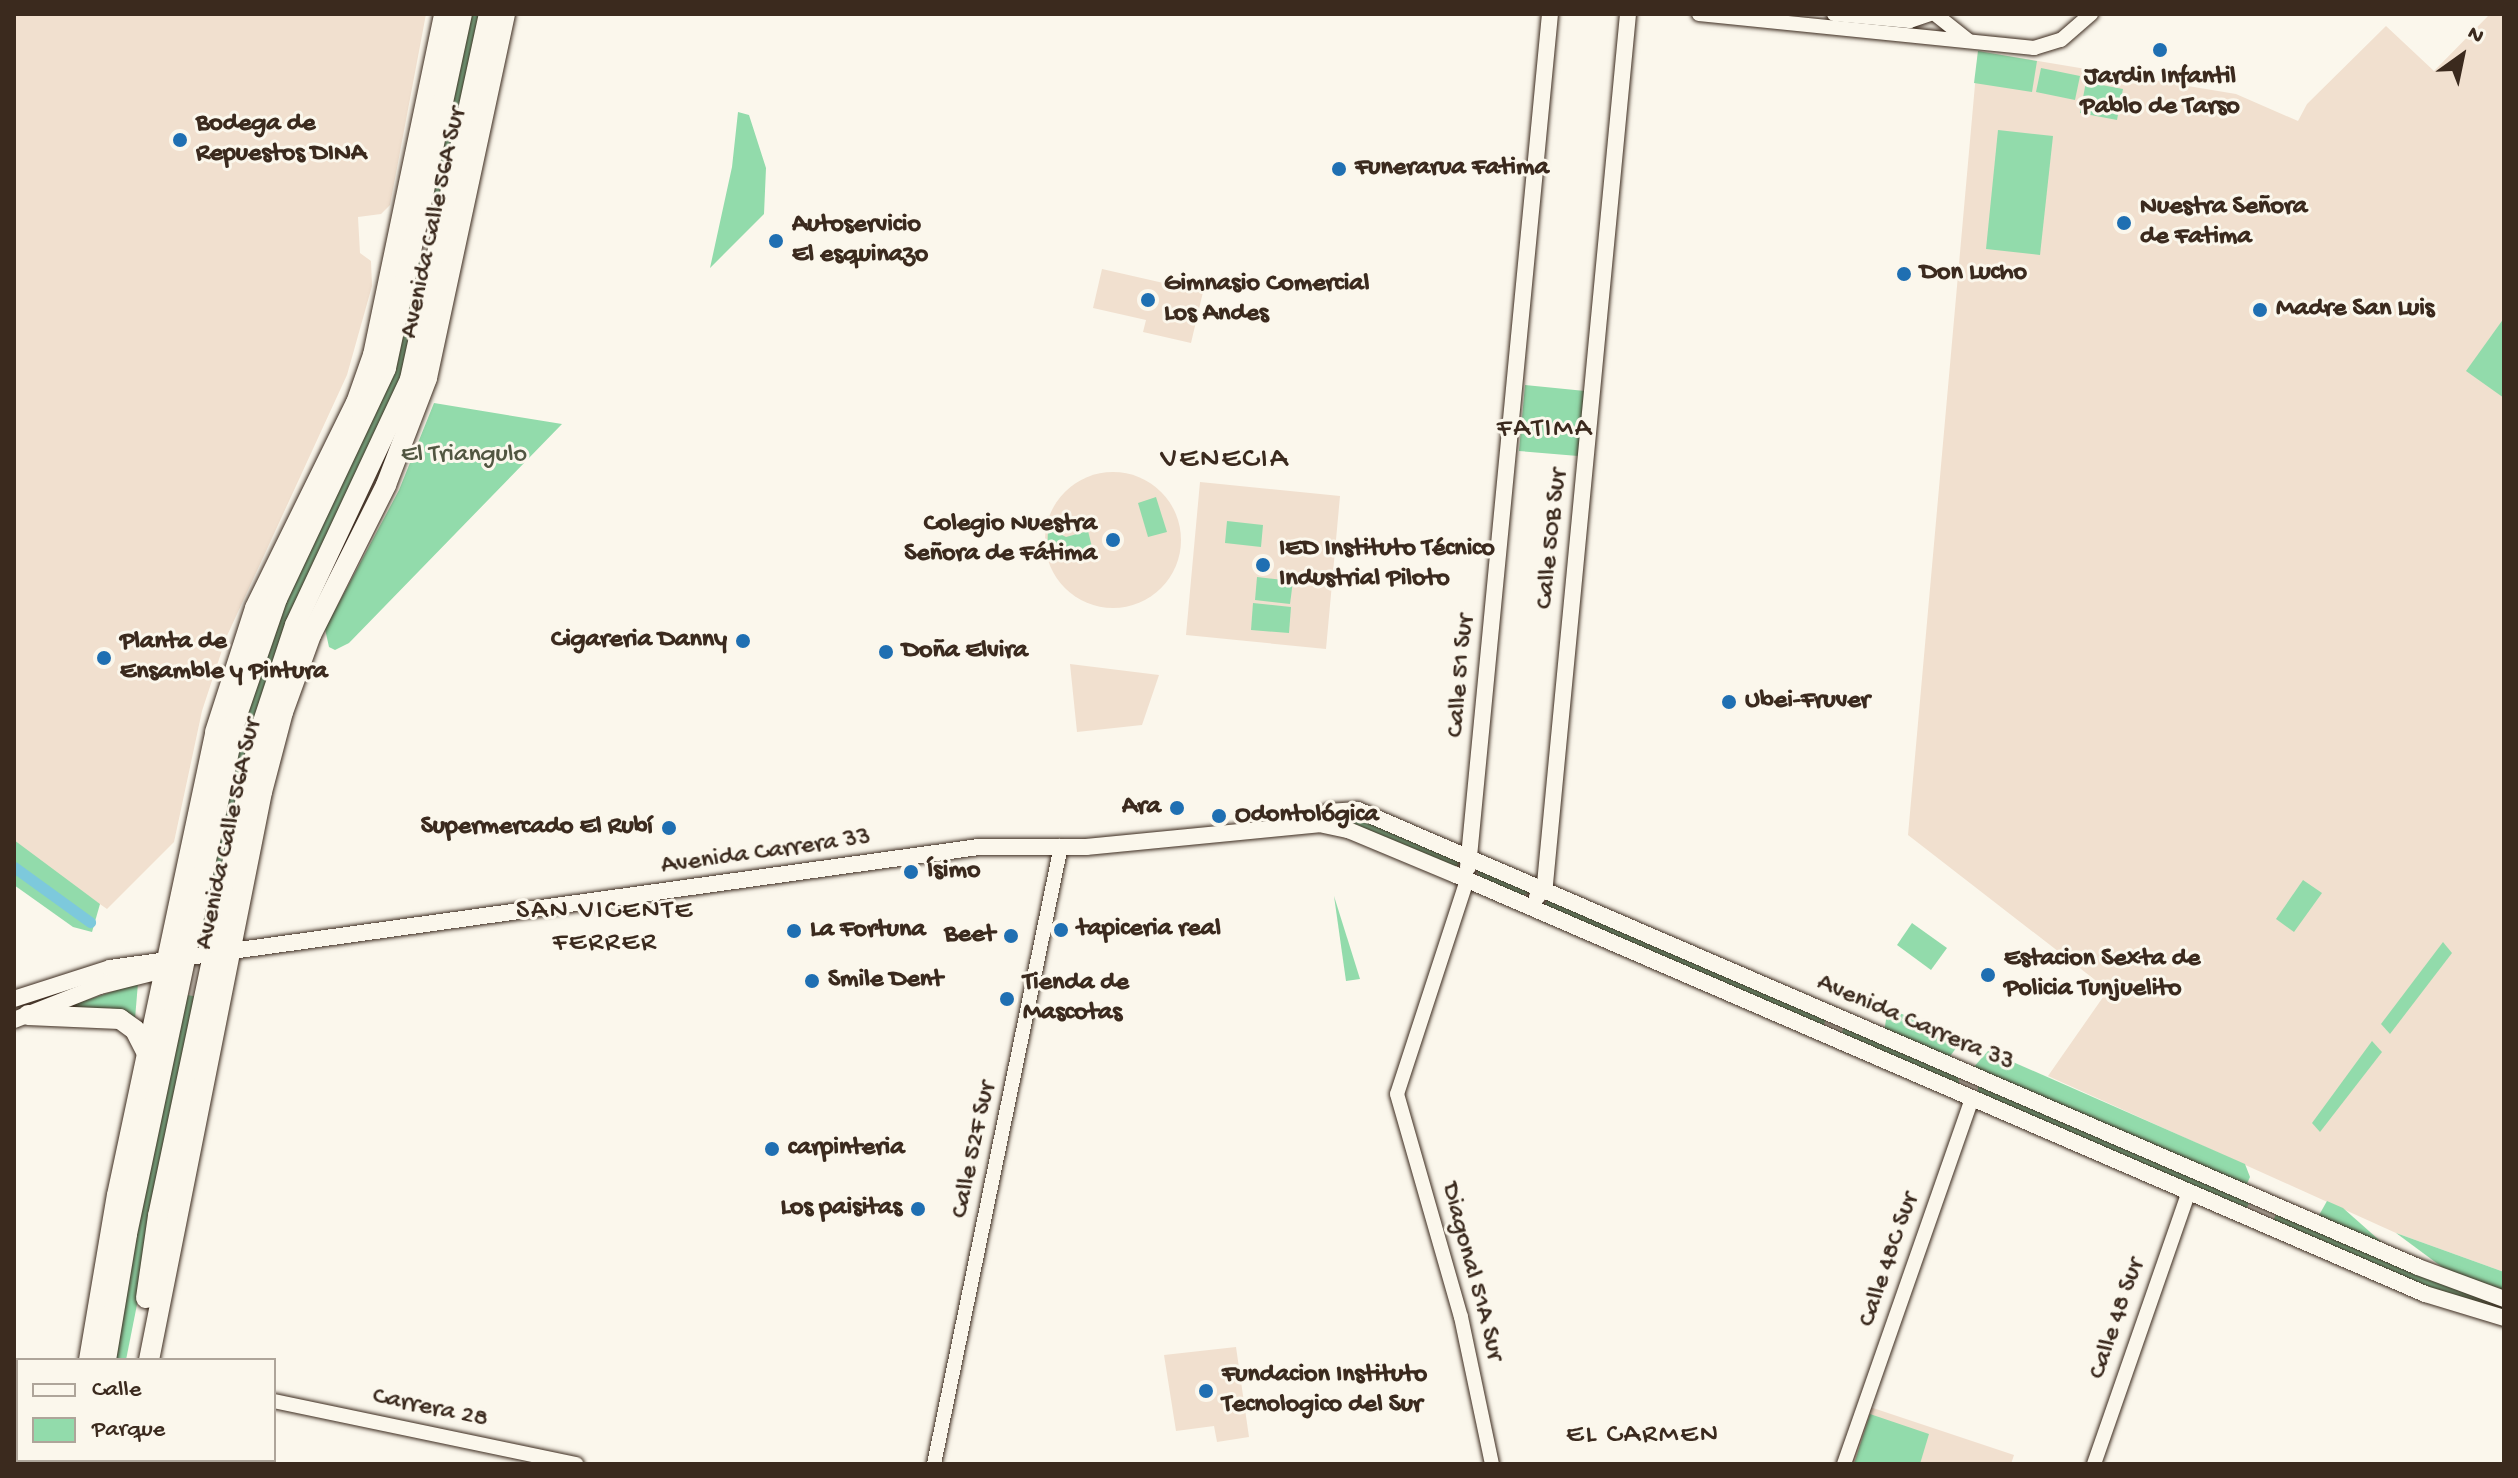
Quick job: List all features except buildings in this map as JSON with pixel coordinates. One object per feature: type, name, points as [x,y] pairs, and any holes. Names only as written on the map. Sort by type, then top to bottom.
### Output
[{"type":"highway","name":"Avenida Calle 56A Sur","points":[[106,1358],[146,1141],[206,773],[242,638],[314,489],[373,355],[444,14]]},
{"type":"highway","name":"Avenida Calle 56A Sur","points":[[89,1358],[147,1054],[175,963],[257,650],[300,548],[370,410],[393,346],[462,14]]},
{"type":"highway","name":"Avenida Calle 56A Sur","points":[[149,1358],[197,1114],[219,953],[260,731],[312,585],[392,424],[419,347],[489,14]]},
{"type":"highway","name":"Avenida Calle 56A Sur","points":[[137,1358],[171,1156],[219,953],[295,670],[386,485],[427,378],[505,14]]},
{"type":"highway","points":[[483,44],[489,91]]},
{"type":"highway","points":[[425,109],[454,55]]},
{"type":"highway","points":[[392,424],[427,378]]},
{"type":"highway","points":[[300,548],[314,489]]},
{"type":"highway","points":[[260,731],[262,792]]},
{"type":"highway","points":[[206,773],[216,808]]},
{"type":"highway","points":[[18,1007],[120,1019],[135,1030],[147,1054]]},
{"type":"highway","points":[[171,1156],[197,1114]]},
{"type":"highway","points":[[123,1174],[146,1141]]},
{"type":"main road","name":"Calle 51 Sur","points":[[1467,880],[1550,14]]},
{"type":"main road","name":"Calle 50B Sur","points":[[1544,890],[1628,14]]},
{"type":"main road","name":"Avenida Carrera 33","points":[[1309,824],[1328,812],[1358,810],[2418,1267],[2504,1299]]},
{"type":"main road","name":"Avenida Carrera 33","points":[[18,1007],[219,953],[979,847],[1061,846],[1309,824],[1348,830],[2425,1294],[2504,1318]]},
{"type":"main road","points":[[1512,900],[1532,899],[1544,890]]},
{"type":"main road","points":[[1965,1072],[1972,1098]]},
{"type":"street","points":[[1699,14],[2034,48],[2061,40],[2091,14]]},
{"type":"street","points":[[1834,14],[1910,21],[1932,14],[1969,41]]},
{"type":"street","name":"Calle 52F Sur","points":[[934,1464],[1061,846]]},
{"type":"street","name":"Calle 51 Sur","points":[[1397,1094],[1467,880]]},
{"type":"street","name":"Diagonal 51A Sur","points":[[1397,1094],[1461,1317],[1492,1464]]},
{"type":"street","name":"Calle 48C Sur","points":[[1844,1464],[1972,1098]]},
{"type":"street","name":"Calle 48 Sur","points":[[2094,1464],[2189,1191]]},
{"type":"street","name":"Carrera 28","points":[[276,1401],[576,1464]]},
{"type":"shaded area","points":[[14,14],[426,14],[390,205],[381,214],[358,217],[360,253],[371,261],[372,286],[347,375],[226,638],[202,711],[174,842],[107,909],[14,844]]},
{"type":"shaded area","points":[[2490,14],[2504,14],[2504,1272],[2396,1233],[2048,1076],[2108,990],[1908,835],[1978,51],[2236,94],[2298,121],[2307,104],[2386,26],[2434,71]]},
{"type":"shaded area","name":"Gimnasio Comercial Los Andes","points":[[1102,269],[1203,292],[1191,343],[1143,332],[1146,320],[1093,308]]},
{"type":"shaded area","name":"Colegio Nuestra Señora de Fátima","points":[[1113,472],[1139,477],[1161,492],[1176,514],[1181,540],[1176,566],[1161,588],[1139,603],[1113,608],[1087,603],[1065,588],[1050,566],[1045,540],[1050,514],[1065,492],[1087,477]]},
{"type":"shaded area","name":"IED Instituto Técnico Industrial Piloto","points":[[1200,482],[1340,496],[1326,649],[1186,635]]},
{"type":"shaded area","points":[[1070,664],[1159,675],[1142,725],[1077,732]]},
{"type":"shaded area","name":"Fundacion Instituto Tecnologico del Sur","points":[[1236,1347],[1249,1437],[1217,1442],[1214,1426],[1176,1431],[1164,1355]]},
{"type":"shaded area","points":[[1864,1405],[2014,1455],[2011,1464],[1845,1464]]},
{"type":"green space","points":[[467,14],[483,14],[444,200],[430,197]]},
{"type":"green space","points":[[1978,51],[2037,61],[2032,92],[1974,83]]},
{"type":"green space","points":[[2041,68],[2080,76],[2075,100],[2036,92]]},
{"type":"green space","points":[[2086,82],[2123,89],[2117,120],[2080,113]]},
{"type":"green space","points":[[738,112],[749,115],[766,168],[764,214],[710,268],[732,167]]},
{"type":"green space","points":[[1998,130],[2053,136],[2040,255],[1986,249]]},
{"type":"green space","points":[[418,258],[429,261],[412,354],[351,499],[214,924],[199,922],[248,690]]},
{"type":"green space","points":[[2504,318],[2504,398],[2466,371]]},
{"type":"green space","points":[[1525,385],[1585,391],[1578,456],[1519,451]]},
{"type":"green space","name":"El Triangulo","points":[[434,403],[562,424],[349,643],[335,650],[329,647],[325,629],[399,490]]},
{"type":"green space","points":[[1156,497],[1167,532],[1148,537],[1138,503]]},
{"type":"green space","points":[[1227,521],[1263,525],[1261,547],[1225,543]]},
{"type":"green space","points":[[1048,528],[1066,537],[1088,531],[1092,547],[1047,559]]},
{"type":"green space","points":[[1257,577],[1293,581],[1290,604],[1255,600]]},
{"type":"green space","points":[[1253,603],[1291,607],[1289,633],[1251,630]]},
{"type":"green space","points":[[1349,814],[1460,860],[1456,869],[1349,822]]},
{"type":"green space","points":[[14,840],[100,904],[92,932],[73,927],[14,885]]},
{"type":"green space","points":[[1476,868],[1534,891],[1521,896],[1481,880]]},
{"type":"green space","points":[[2303,880],[2322,893],[2294,932],[2276,919]]},
{"type":"green space","points":[[1334,896],[1360,979],[1346,981]]},
{"type":"green space","points":[[1548,898],[1826,1018],[1823,1028],[1544,907]]},
{"type":"green space","points":[[1912,923],[1947,948],[1931,970],[1897,945]]},
{"type":"green space","points":[[2443,942],[2452,953],[2390,1034],[2381,1024]]},
{"type":"green space","points":[[138,983],[135,1019],[110,1008],[57,1010]]},
{"type":"green space","points":[[182,994],[198,997],[126,1358],[112,1358]]},
{"type":"green space","points":[[1888,1008],[1962,1040],[1948,1059],[1884,1032]]},
{"type":"green space","points":[[1844,1026],[1958,1076],[1960,1088],[1840,1038]]},
{"type":"green space","points":[[2372,1041],[2382,1052],[2320,1132],[2312,1123]]},
{"type":"green space","points":[[1988,1051],[2245,1164],[2250,1177],[2246,1186],[1972,1069]]},
{"type":"green space","points":[[1978,1085],[2250,1200],[2247,1208],[1978,1097]]},
{"type":"green space","points":[[2327,1201],[2343,1208],[2387,1247],[2318,1217]]},
{"type":"green space","points":[[2277,1212],[2444,1285],[2504,1302],[2504,1313],[2463,1303],[2273,1221]]},
{"type":"green space","points":[[2396,1233],[2504,1272],[2504,1290],[2446,1270]]},
{"type":"green space","points":[[1870,1414],[1929,1434],[1920,1464],[1854,1464]]},
{"type":"green space","points":[[14,1437],[16,1462],[57,1462],[57,1464],[14,1464]]},
{"type":"waterway","points":[[14,867],[90,922]]},
{"type":"place","name":"Jardin Infantil Pablo de Tarso","points":[[2160,50]]},
{"type":"place","name":"Bodega de Repuestos DINA","points":[[180,140]]},
{"type":"place","name":"Funerarua Fatima","points":[[1339,169]]},
{"type":"place","name":"Nuestra Señora de Fatima","points":[[2124,223]]},
{"type":"place","name":"Autoservicio El esquinazo","points":[[776,241]]},
{"type":"place","name":"Don Lucho","points":[[1904,274]]},
{"type":"place","name":"Gimnasio Comercial Los Andes","points":[[1148,300]]},
{"type":"place","name":"Madre San Luis","points":[[2260,310]]},
{"type":"place","name":"Colegio Nuestra Señora de Fátima","points":[[1113,540]]},
{"type":"place","name":"IED Instituto Técnico Industrial Piloto","points":[[1263,565]]},
{"type":"place","name":"Cigareria Danny","points":[[743,641]]},
{"type":"place","name":"Doña Elvira","points":[[886,652]]},
{"type":"place","name":"Planta de Ensamble y Pintura","points":[[104,658]]},
{"type":"place","name":"Ubei-Fruver","points":[[1729,702]]},
{"type":"place","name":"Ara","points":[[1177,808]]},
{"type":"place","name":"Odontológica","points":[[1219,816]]},
{"type":"place","name":"Supermercado El Rubí","points":[[669,828]]},
{"type":"place","name":"Ísimo","points":[[911,872]]},
{"type":"place","name":"tapiceria real","points":[[1061,930]]},
{"type":"place","name":"La Fortuna","points":[[794,931]]},
{"type":"place","name":"Beet","points":[[1011,936]]},
{"type":"place","name":"Estacion Sexta de Policia Tunjuelito","points":[[1988,975]]},
{"type":"place","name":"Smile Dent","points":[[812,981]]},
{"type":"place","name":"Tienda de Mascotas","points":[[1007,999]]},
{"type":"place","name":"carpinteria","points":[[772,1149]]},
{"type":"place","name":"Los paisitas","points":[[918,1209]]},
{"type":"place","name":"Fundacion Instituto Tecnologico del Sur","points":[[1206,1391]]},
{"type":"district","name":"FATIMA","points":[[1545,430]]},
{"type":"district","name":"VENECIA","points":[[1225,461]]},
{"type":"district","name":"SAN VICENTE FERRER","points":[[605,928]]},
{"type":"district","name":"EL CARMEN","points":[[1643,1436]]}]
